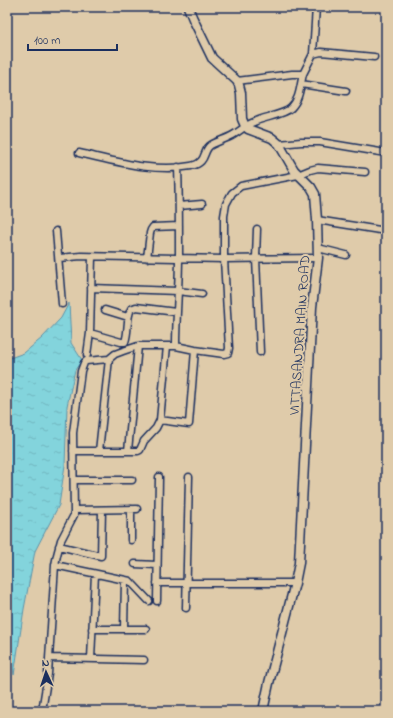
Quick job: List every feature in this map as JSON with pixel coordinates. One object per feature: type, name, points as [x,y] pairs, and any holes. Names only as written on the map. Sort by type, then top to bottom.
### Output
[{"type":"street","points":[[188,7],[212,58],[237,81],[239,85],[241,93],[242,119],[248,129],[272,138],[279,144],[320,142],[386,153]]},
{"type":"street","points":[[80,153],[126,164],[162,169],[191,166],[198,164],[203,159],[210,145],[233,135],[245,126],[257,120],[289,110],[295,103],[303,74],[313,54],[316,7]]},
{"type":"street","points":[[313,54],[321,52],[374,56]]},
{"type":"street","points":[[237,81],[303,74]]},
{"type":"street","points":[[301,84],[346,91]]},
{"type":"street","name":"VITTASANDRA MAIN ROAD","points":[[263,711],[295,584],[300,549],[312,307],[318,258],[315,194],[291,166],[279,144]]},
{"type":"street","points":[[176,346],[179,258],[178,167]]},
{"type":"street","points":[[42,711],[48,674],[55,565],[61,540],[74,515],[73,427],[81,371],[84,363],[86,360],[108,359],[116,354],[138,346],[176,346],[224,354],[228,353],[224,259],[224,216],[226,204],[232,193],[241,186],[298,174],[318,168],[365,172]]},
{"type":"street","points":[[179,206],[202,204]]},
{"type":"street","points":[[317,220],[386,231]]},
{"type":"street","points":[[148,258],[151,230],[153,228],[179,226]]},
{"type":"street","points":[[256,229],[260,352]]},
{"type":"street","points":[[56,231],[62,304]]},
{"type":"street","points":[[318,248],[346,255]]},
{"type":"street","points":[[59,258],[80,256],[224,259],[318,258]]},
{"type":"street","points":[[87,355],[90,333],[92,257]]},
{"type":"street","points":[[91,288],[178,291],[202,294]]},
{"type":"street","points":[[90,333],[125,342],[127,338],[128,318],[131,309],[136,307],[176,312]]},
{"type":"street","points":[[105,310],[128,318]]},
{"type":"street","points":[[128,451],[138,346]]},
{"type":"street","points":[[73,452],[140,450],[144,441],[156,428],[160,420],[167,346]]},
{"type":"street","points":[[160,420],[189,424],[195,350]]},
{"type":"street","points":[[99,451],[108,359]]},
{"type":"street","points":[[156,601],[159,477]]},
{"type":"street","points":[[186,608],[189,477]]},
{"type":"street","points":[[74,480],[132,480]]},
{"type":"street","points":[[74,510],[134,509],[131,540]]},
{"type":"street","points":[[59,546],[101,556],[102,510]]},
{"type":"street","points":[[135,564],[157,565]]},
{"type":"street","points":[[55,565],[130,581],[149,601]]},
{"type":"street","points":[[91,659],[95,574]]},
{"type":"street","points":[[124,629],[125,580]]},
{"type":"street","points":[[157,583],[295,584]]},
{"type":"street","points":[[92,629],[146,629]]},
{"type":"street","points":[[49,658],[144,660]]},
{"type":"water","points":[[69,303],[71,343],[82,360],[75,370],[67,406],[65,465],[59,505],[35,551],[14,675],[7,631],[7,359],[24,353],[42,338],[61,318]]}]
